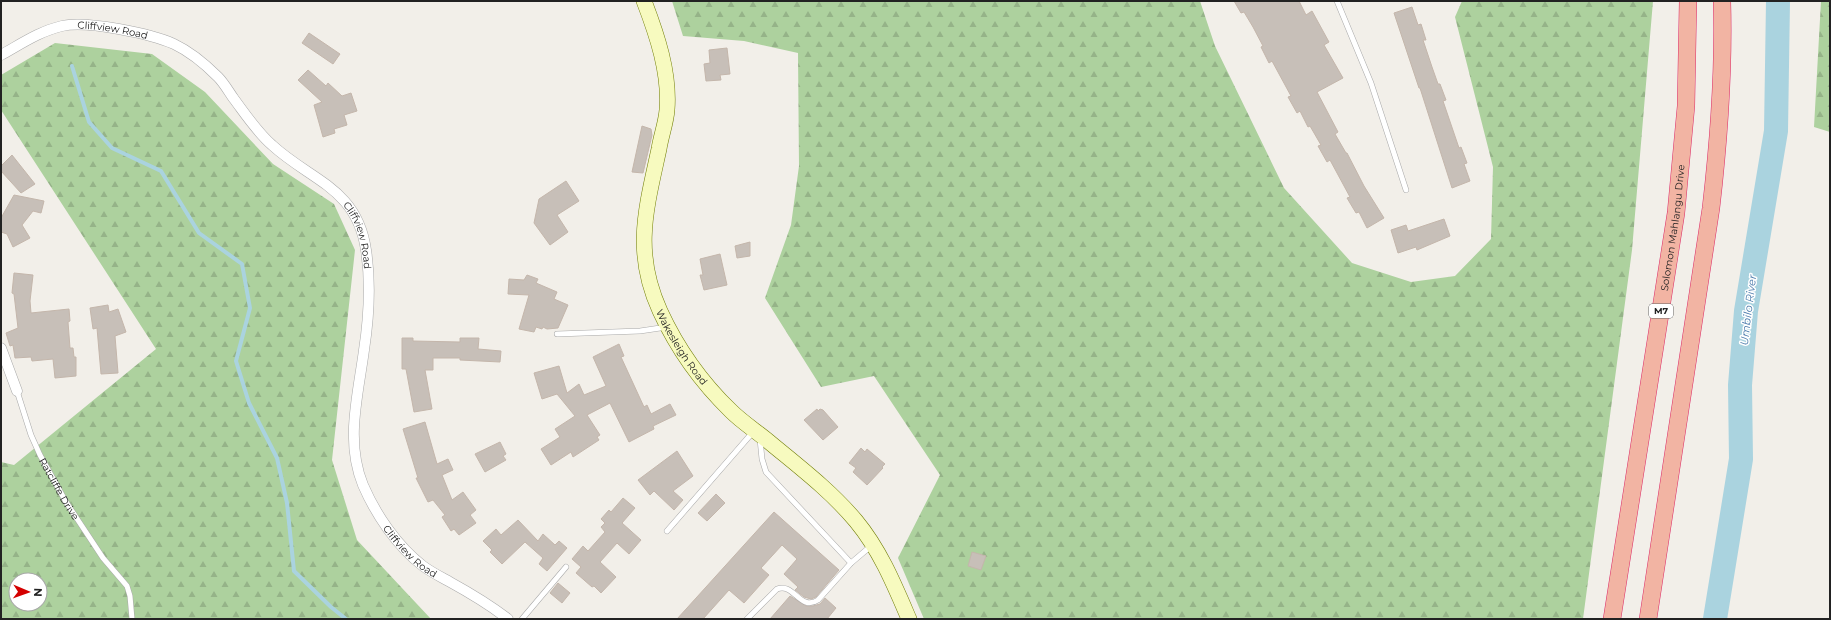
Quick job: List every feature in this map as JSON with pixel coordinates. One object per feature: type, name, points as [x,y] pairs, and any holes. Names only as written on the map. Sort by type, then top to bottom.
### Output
[{"type":"highway","name":"Solomon Mahlangu Drive","points":[[1612,619],[1676,213],[1686,106],[1688,1]]},
{"type":"highway","points":[[1648,619],[1701,284],[1711,208],[1719,118],[1722,1]]},
{"type":"main road","name":"Wakesleigh Road","points":[[644,1],[655,31],[666,76],[667,110],[644,226],[644,255],[649,282],[659,310],[692,365],[732,411],[819,483],[855,521],[874,544],[909,619]]},
{"type":"street","name":"Cliffview Road","points":[[1,55],[40,33],[64,25],[95,25],[134,32],[173,44],[197,58],[220,79],[252,124],[271,145],[293,163],[328,184],[344,200],[359,224],[366,249],[368,270],[369,312],[354,411],[353,435],[356,463],[363,484],[373,505],[389,530],[406,550],[424,566],[471,594],[508,619]]},
{"type":"street","name":"Ratcliffe Drive","points":[[1,348],[17,392]]},
{"type":"lane","points":[[1337,1],[1371,83],[1406,190]]},
{"type":"lane","points":[[557,334],[640,331],[668,327]]},
{"type":"lane","name":"Ratcliffe Drive","points":[[17,392],[31,435],[40,455],[66,502],[99,552],[127,586],[130,596],[132,619]]},
{"type":"lane","points":[[667,531],[757,432]]},
{"type":"lane","points":[[757,432],[762,460],[766,472],[851,563]]},
{"type":"lane","points":[[747,619],[777,588],[781,587],[787,589],[807,604],[812,604],[818,600],[851,563],[874,544]]},
{"type":"lane","points":[[522,619],[566,567]]},
{"type":"green space","points":[[672,1],[1200,1],[1215,46],[1284,188],[1352,263],[1411,282],[1455,276],[1491,239],[1493,167],[1455,17],[1462,1],[1653,1],[1632,250],[1583,619],[924,619],[898,558],[940,475],[874,376],[821,387],[765,298],[791,225],[799,166],[798,53],[744,41],[683,36]]},
{"type":"green space","points":[[1821,1],[1830,1],[1830,132],[1814,127]]},
{"type":"green space","points":[[55,43],[152,54],[205,92],[273,164],[334,204],[355,250],[332,460],[357,540],[431,619],[1,619],[1,462],[14,465],[156,349],[1,110],[1,75]]},
{"type":"building","points":[[1234,1],[1299,1],[1306,15],[1312,11],[1329,42],[1324,45],[1343,78],[1317,92],[1338,132],[1335,134],[1384,218],[1367,228],[1359,212],[1356,213],[1347,198],[1350,197],[1330,160],[1327,162],[1318,146],[1321,145],[1310,126],[1308,127],[1300,111],[1297,113],[1288,97],[1291,96],[1272,61],[1269,63],[1261,47],[1263,46],[1253,27],[1244,12],[1241,13]]},
{"type":"building","points":[[1412,7],[1418,25],[1421,24],[1426,40],[1423,40],[1438,84],[1440,84],[1446,100],[1443,101],[1459,148],[1461,147],[1467,163],[1464,164],[1470,181],[1452,188],[1394,13]]},
{"type":"building","points":[[309,33],[340,54],[333,64],[302,43]]},
{"type":"building","points":[[727,48],[730,74],[720,75],[721,80],[706,81],[704,64],[710,63],[709,50]]},
{"type":"building","points":[[308,70],[326,86],[328,83],[342,96],[351,93],[357,111],[344,115],[347,125],[334,129],[335,133],[323,137],[314,105],[322,102],[298,80]]},
{"type":"building","points":[[642,126],[651,129],[652,135],[643,173],[632,172]]},
{"type":"building","points":[[12,155],[35,184],[21,193],[1,171],[1,166]]},
{"type":"building","points":[[566,181],[579,201],[557,215],[568,232],[550,245],[534,223],[539,199]]},
{"type":"building","points":[[14,195],[44,201],[41,213],[33,211],[22,225],[30,238],[13,247],[7,234],[1,232],[1,218]]},
{"type":"building","points":[[1444,219],[1450,236],[1417,250],[1416,247],[1398,253],[1391,230],[1406,225],[1408,231]]},
{"type":"building","points":[[750,242],[750,256],[737,258],[735,246]]},
{"type":"building","points":[[720,254],[727,285],[704,290],[700,275],[703,275],[700,259]]},
{"type":"building","points":[[14,273],[33,275],[30,301],[31,313],[69,309],[70,321],[68,322],[70,348],[73,348],[74,357],[76,357],[76,376],[55,378],[53,359],[32,361],[31,357],[15,358],[13,345],[10,346],[6,333],[18,328],[14,294],[12,293]]},
{"type":"building","points":[[527,275],[538,279],[536,283],[557,292],[554,299],[568,305],[558,328],[547,329],[543,327],[542,329],[536,327],[534,332],[519,329],[529,295],[508,294],[509,279],[524,280]]},
{"type":"building","points":[[108,305],[109,312],[118,309],[126,332],[115,336],[118,373],[101,374],[97,328],[93,329],[90,308]]},
{"type":"building","points":[[402,338],[413,338],[413,341],[460,342],[460,338],[479,338],[478,349],[501,351],[500,362],[460,360],[460,358],[433,358],[433,370],[425,370],[432,409],[414,412],[406,369],[402,369]]},
{"type":"building","points":[[619,344],[624,356],[621,357],[644,407],[647,405],[651,414],[670,404],[676,415],[653,426],[654,429],[629,442],[610,403],[587,415],[600,435],[597,437],[599,440],[573,457],[571,452],[551,465],[541,449],[560,437],[555,429],[575,416],[557,394],[542,399],[534,373],[559,366],[567,393],[579,384],[584,395],[606,386],[593,357]]},
{"type":"building","points":[[817,409],[818,411],[820,409],[823,410],[838,427],[823,440],[804,420]]},
{"type":"building","points":[[425,422],[437,464],[448,459],[453,470],[442,475],[452,500],[463,492],[476,510],[470,515],[476,523],[459,535],[454,529],[451,531],[442,517],[445,515],[433,500],[428,502],[416,478],[418,478],[403,429]]},
{"type":"building","points":[[500,442],[506,454],[503,456],[506,460],[485,472],[475,454]]},
{"type":"building","points":[[861,448],[865,452],[867,449],[885,464],[867,485],[853,472],[856,468],[849,463]]},
{"type":"building","points":[[677,451],[693,476],[673,491],[683,500],[674,510],[654,491],[650,495],[638,480]]},
{"type":"building","points":[[716,494],[725,503],[707,521],[698,513]]},
{"type":"building","points":[[623,498],[635,508],[622,523],[641,540],[629,554],[617,543],[600,562],[616,577],[601,593],[576,573],[581,567],[572,559],[583,546],[588,551],[605,532],[601,527],[605,523],[601,519],[609,510],[611,512]]},
{"type":"building","points":[[774,512],[839,570],[816,597],[811,599],[804,597],[795,590],[798,587],[784,574],[797,559],[782,545],[761,568],[769,575],[744,603],[729,590],[703,619],[677,619]]},
{"type":"building","points":[[518,520],[538,541],[543,534],[555,545],[559,541],[567,548],[547,571],[539,564],[543,558],[525,542],[502,564],[490,552],[492,550],[483,541],[496,529],[501,535]]},
{"type":"building","points":[[972,552],[986,556],[981,570],[968,566]]},
{"type":"building","points":[[558,583],[570,593],[562,603],[550,593]]},
{"type":"building","points":[[790,596],[806,606],[820,604],[825,598],[836,608],[827,619],[770,619]]},
{"type":"waterway","name":"Umbilo River","points":[[1715,619],[1741,459],[1740,385],[1746,311],[1776,131],[1778,1]]},
{"type":"waterway","points":[[72,66],[89,122],[112,148],[161,171],[199,233],[242,264],[250,308],[236,361],[249,403],[277,458],[287,503],[294,571],[331,607],[346,619]]}]
